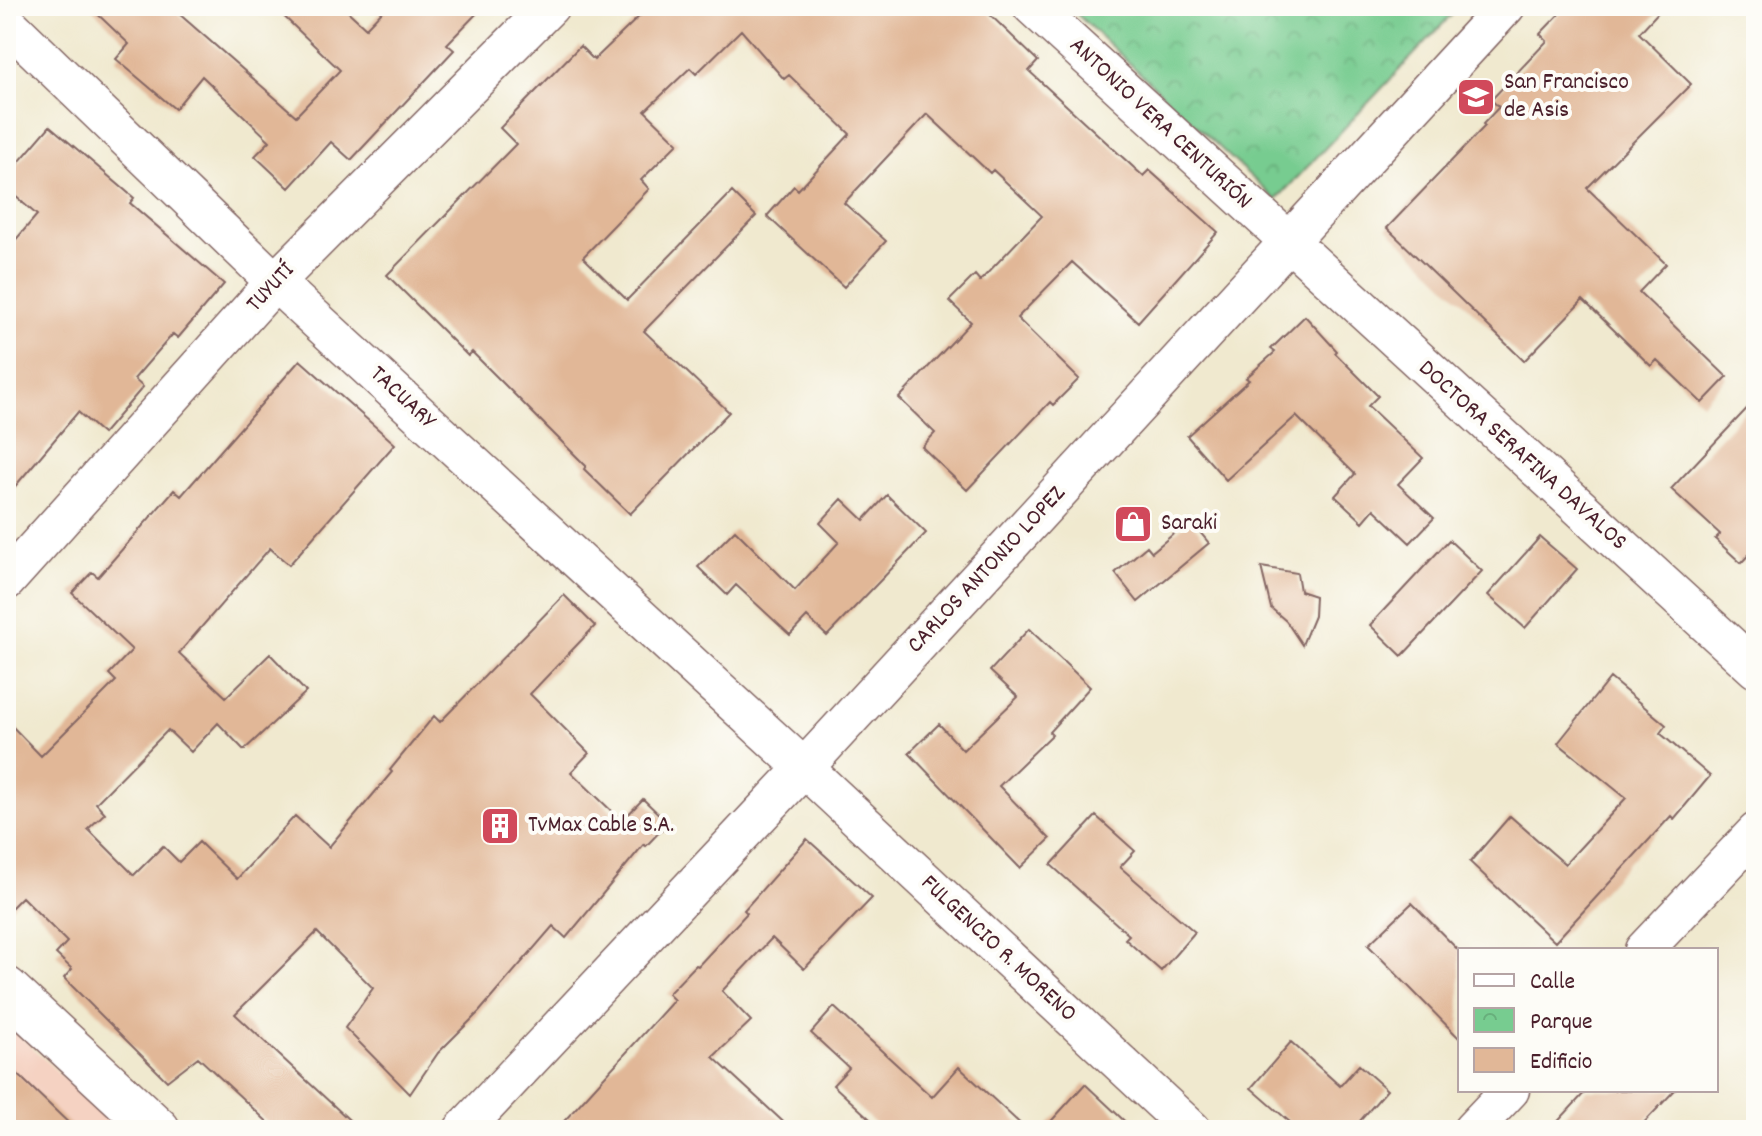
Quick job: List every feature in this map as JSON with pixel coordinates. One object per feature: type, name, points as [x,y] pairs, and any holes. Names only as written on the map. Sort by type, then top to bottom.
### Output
[{"type":"main road","points":[[6,989],[158,1130]]},
{"type":"street","name":"TUYUTÍ","points":[[6,581],[275,282],[550,6]]},
{"type":"street","name":"ANTONIO VERA CENTURIÓN","points":[[1032,6],[1288,243]]},
{"type":"street","name":"CARLOS ANTONIO LOPEZ","points":[[463,1130],[804,768],[1506,6]]},
{"type":"street","name":"TACUARY","points":[[6,22],[275,282],[804,768]]},
{"type":"street","name":"DOCTORA SERAFINA DAVALOS","points":[[1288,243],[1756,669]]},
{"type":"street","name":"FULGENCIO R. MORENO","points":[[804,768],[1192,1130]]},
{"type":"street","points":[[1646,948],[1756,832]]},
{"type":"street","points":[[1472,1130],[1508,1092]]},
{"type":"shaded area","points":[[6,1023],[119,1130],[6,1130]]},
{"type":"green space","points":[[1068,6],[1460,6],[1276,200]]},
{"type":"building","points":[[89,6],[170,6],[296,116],[340,70],[273,6],[342,6],[366,28],[387,6],[484,6],[447,44],[454,50],[351,160],[331,142],[289,188],[255,156],[270,141],[202,76],[175,109],[116,59],[129,44]]},
{"type":"building","points":[[650,6],[981,6],[1038,61],[1029,71],[1143,176],[1149,170],[1218,232],[1138,322],[1072,262],[1017,318],[1079,379],[1053,405],[1050,402],[967,490],[922,447],[935,433],[899,398],[971,322],[949,301],[975,275],[980,281],[1042,216],[927,114],[844,203],[886,241],[844,287],[767,216],[794,186],[798,190],[850,134],[789,75],[784,79],[741,30],[696,74],[690,68],[645,111],[678,143],[641,180],[649,189],[583,257],[627,300],[732,192],[756,216],[644,331],[729,412],[630,514],[472,352],[468,356],[387,275],[516,144],[500,128],[580,46],[594,60]]},
{"type":"building","points":[[1567,6],[1664,6],[1639,33],[1691,84],[1587,188],[1666,264],[1639,292],[1727,377],[1702,403],[1657,360],[1651,366],[1583,300],[1524,361],[1387,228],[1485,126],[1483,124],[1499,107],[1491,100],[1547,41],[1540,34]]},
{"type":"building","points":[[50,126],[134,198],[130,203],[224,284],[178,338],[173,334],[134,379],[143,387],[103,434],[78,412],[6,497],[6,251],[37,215],[6,188],[6,177]]},
{"type":"building","points":[[1305,316],[1337,351],[1335,353],[1378,396],[1368,406],[1423,458],[1398,484],[1434,518],[1410,543],[1374,509],[1363,522],[1335,496],[1355,474],[1296,416],[1226,480],[1187,436],[1249,380],[1246,378],[1275,352],[1271,349]]},
{"type":"building","points":[[300,360],[395,444],[289,565],[270,548],[179,653],[226,697],[270,654],[306,692],[244,750],[218,723],[191,752],[168,730],[96,803],[105,813],[88,829],[134,875],[163,846],[179,862],[199,842],[237,879],[295,816],[329,847],[434,716],[440,722],[564,595],[595,626],[530,694],[589,753],[571,772],[622,821],[643,799],[668,823],[646,846],[644,844],[566,938],[553,926],[479,1012],[438,1053],[410,1094],[345,1028],[373,988],[317,932],[235,1014],[360,1130],[276,1130],[198,1057],[167,1081],[64,978],[72,969],[56,954],[67,942],[22,897],[6,913],[6,720],[41,756],[116,681],[109,674],[132,650],[72,593],[92,572],[98,577],[174,490],[181,496]]},
{"type":"building","points":[[1756,399],[1756,547],[1741,563],[1715,539],[1720,534],[1671,489]]},
{"type":"building","points":[[887,495],[926,533],[827,636],[807,617],[790,635],[736,585],[727,595],[698,567],[735,530],[795,590],[839,542],[820,523],[842,499],[864,520]]},
{"type":"building","points":[[1190,520],[1209,543],[1138,602],[1115,573],[1147,546],[1152,552]]},
{"type":"building","points":[[1540,537],[1577,569],[1525,628],[1488,595]]},
{"type":"building","points":[[1449,540],[1482,571],[1402,656],[1370,625]]},
{"type":"building","points":[[1261,567],[1297,573],[1300,591],[1315,596],[1314,616],[1302,645],[1286,621],[1271,608]]},
{"type":"building","points":[[1029,629],[1090,687],[1049,732],[1052,735],[999,786],[1050,839],[1020,868],[909,753],[939,724],[963,750],[1018,697],[990,671]]},
{"type":"building","points":[[1610,678],[1666,725],[1660,733],[1710,776],[1674,819],[1671,816],[1555,942],[1470,862],[1510,816],[1565,864],[1626,798],[1558,743]]},
{"type":"building","points":[[1096,816],[1135,851],[1120,867],[1195,932],[1161,971],[1125,939],[1129,935],[1051,865]]},
{"type":"building","points":[[807,839],[872,898],[804,969],[772,938],[722,991],[751,1021],[713,1057],[792,1130],[556,1130],[674,1000],[668,994],[747,913],[744,910]]},
{"type":"building","points":[[1412,903],[1458,950],[1458,1037],[1368,945]]},
{"type":"building","points":[[834,1007],[932,1097],[959,1067],[1027,1130],[882,1130],[833,1085],[849,1068],[811,1033]]},
{"type":"building","points":[[1291,1042],[1340,1086],[1359,1065],[1387,1090],[1352,1130],[1299,1130],[1251,1088]]},
{"type":"building","points":[[6,1063],[76,1130],[6,1130]]},
{"type":"building","points":[[1085,1084],[1134,1130],[1043,1130]]},
{"type":"building","points":[[1585,1092],[1673,1092],[1637,1130],[1550,1130]]},
{"type":"place","name":"San Francisco de Asis","points":[[1476,97]]},
{"type":"place","name":"Saraki","points":[[1133,524]]},
{"type":"place","name":"TvMax Cable S.A.","points":[[500,826]]}]
